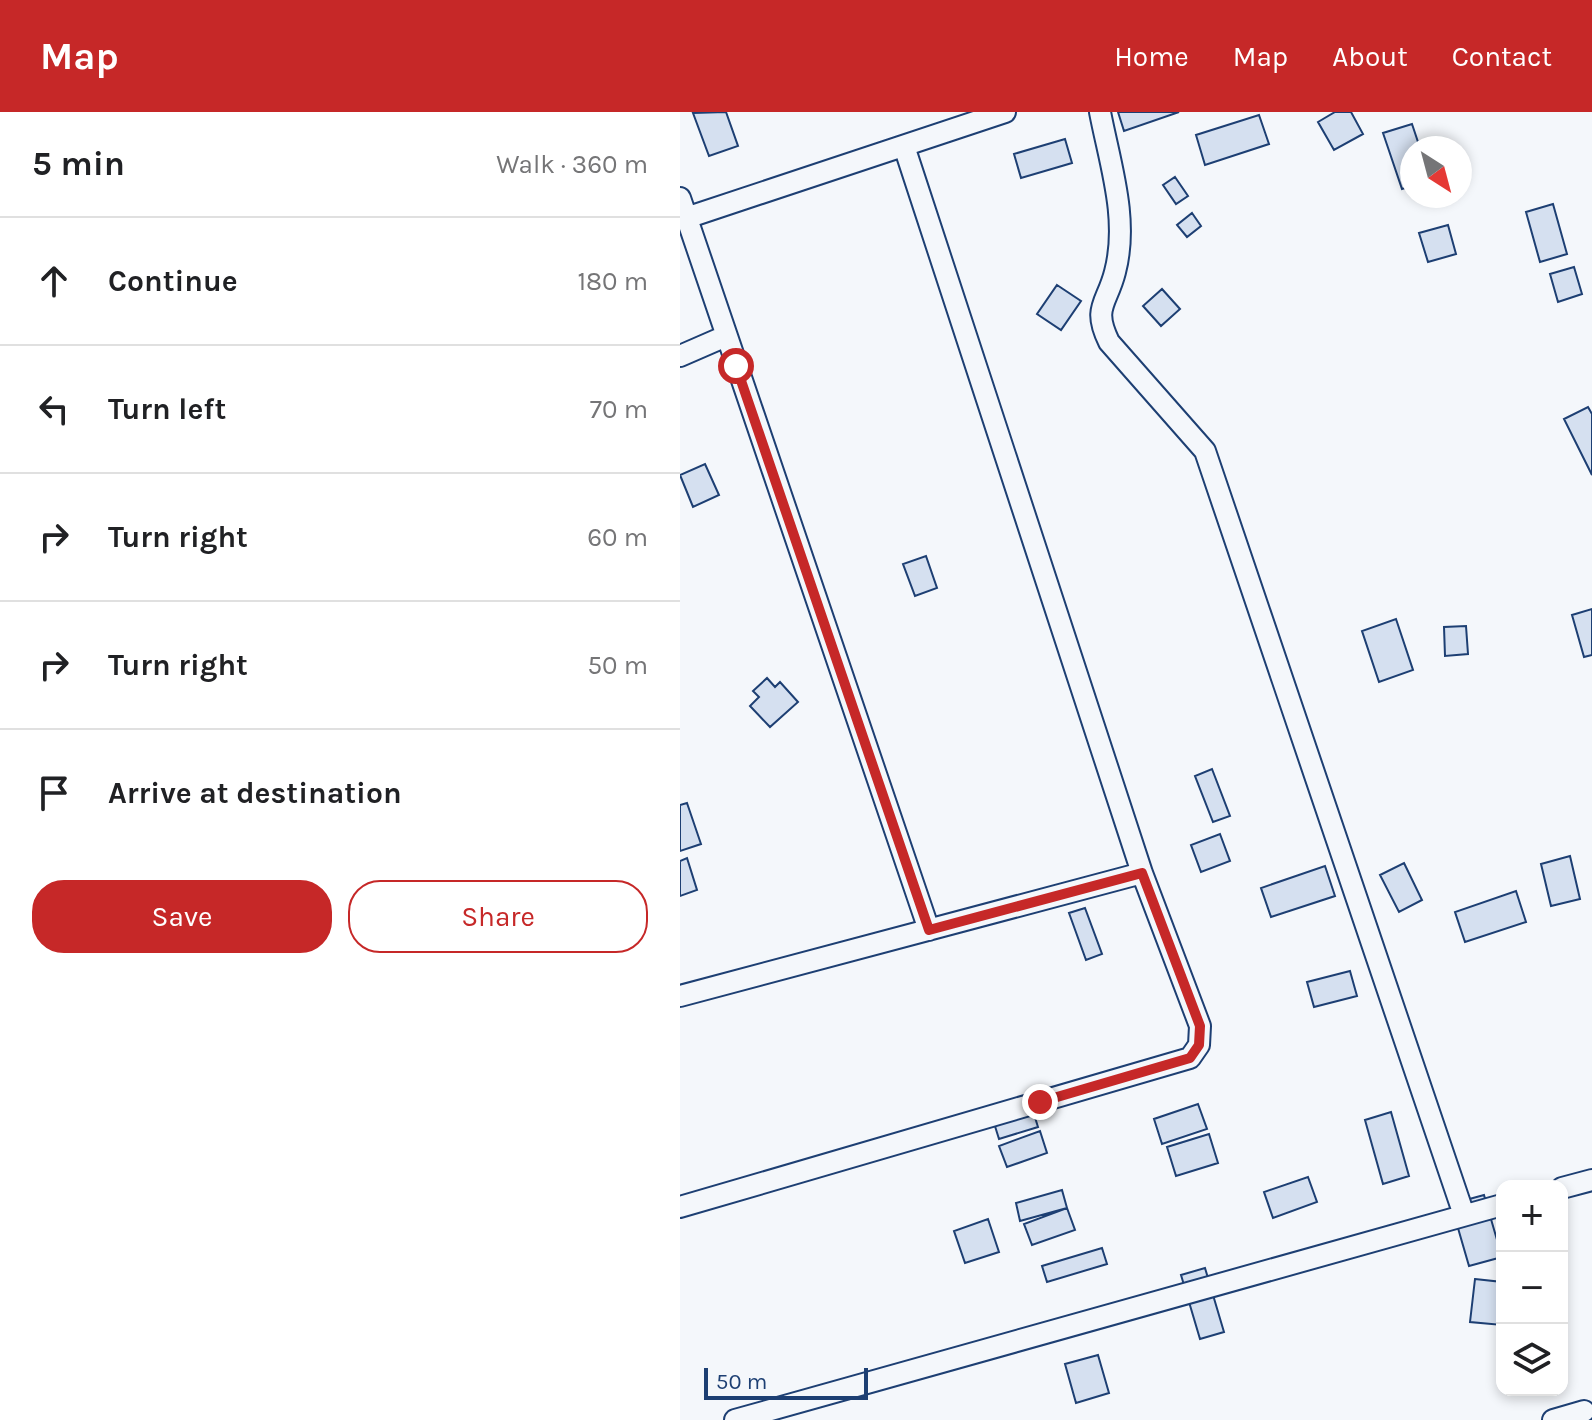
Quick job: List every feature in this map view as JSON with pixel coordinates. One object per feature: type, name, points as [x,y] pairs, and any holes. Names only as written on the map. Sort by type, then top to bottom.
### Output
[{"type":"street","points":[[929,930],[683,208],[904,146],[1005,112]]},
{"type":"street","points":[[1100,112],[1121,215],[1115,273],[1101,305],[1100,325],[1109,342],[1205,451],[1464,1215]]},
{"type":"street","points":[[680,1207],[1190,1058],[1199,1045],[1200,1026],[1142,873],[904,146]]},
{"type":"street","points":[[680,356],[726,336]]},
{"type":"street","points":[[680,996],[1142,873]]},
{"type":"street","points":[[1568,1186],[1592,1180]]},
{"type":"street","points":[[735,1420],[1496,1207]]},
{"type":"street","points":[[1553,1420],[1584,1411]]},
{"type":"building","points":[[726,112],[738,146],[709,156],[693,113]]},
{"type":"building","points":[[1118,112],[1179,112],[1124,131]]},
{"type":"building","points":[[1335,112],[1351,112],[1363,134],[1334,150],[1318,122]]},
{"type":"building","points":[[1259,115],[1269,144],[1205,165],[1196,135]]},
{"type":"building","points":[[1412,124],[1416,136],[1400,136],[1400,183],[1383,133]]},
{"type":"building","points":[[1065,139],[1072,163],[1021,178],[1014,154]]},
{"type":"building","points":[[1175,177],[1188,196],[1176,204],[1163,185]]},
{"type":"building","points":[[1553,204],[1567,254],[1540,262],[1526,212]]},
{"type":"building","points":[[1192,213],[1201,226],[1187,237],[1177,225]]},
{"type":"building","points":[[1448,225],[1456,254],[1428,262],[1419,233]]},
{"type":"building","points":[[1574,267],[1582,294],[1558,302],[1550,274]]},
{"type":"building","points":[[1057,285],[1081,301],[1061,330],[1037,314]]},
{"type":"building","points":[[1162,289],[1180,309],[1161,326],[1143,306]]},
{"type":"building","points":[[1588,407],[1592,414],[1592,475],[1564,419]]},
{"type":"building","points":[[705,464],[719,495],[693,507],[680,475]]},
{"type":"building","points":[[926,556],[937,588],[915,596],[903,564]]},
{"type":"building","points":[[1592,609],[1592,655],[1584,657],[1572,615]]},
{"type":"building","points":[[1396,619],[1413,670],[1379,682],[1362,631]]},
{"type":"building","points":[[1466,626],[1468,654],[1445,656],[1444,627]]},
{"type":"building","points":[[767,678],[775,687],[780,682],[798,702],[770,727],[750,706],[759,697],[753,691]]},
{"type":"building","points":[[1212,769],[1230,816],[1213,822],[1195,776]]},
{"type":"building","points":[[687,803],[701,844],[680,851],[680,805]]},
{"type":"building","points":[[1220,834],[1230,861],[1201,872],[1191,845]]},
{"type":"building","points":[[1570,856],[1580,899],[1551,906],[1541,864]]},
{"type":"building","points":[[687,858],[697,890],[680,896],[680,861]]},
{"type":"building","points":[[1404,863],[1422,900],[1399,912],[1380,875]]},
{"type":"building","points":[[1325,866],[1335,896],[1271,917],[1261,888]]},
{"type":"building","points":[[1516,891],[1526,922],[1465,942],[1455,912]]},
{"type":"building","points":[[1085,908],[1102,954],[1086,960],[1069,913]]},
{"type":"building","points":[[1350,971],[1357,996],[1314,1007],[1307,982]]},
{"type":"building","points":[[1198,1104],[1207,1129],[1162,1144],[1154,1119]]},
{"type":"building","points":[[1033,1111],[1038,1127],[999,1139],[994,1123]]},
{"type":"building","points":[[1391,1112],[1409,1176],[1383,1184],[1365,1120]]},
{"type":"building","points":[[1040,1131],[1047,1153],[1007,1167],[999,1146]]},
{"type":"building","points":[[1209,1134],[1218,1163],[1176,1176],[1167,1147]]},
{"type":"building","points":[[1308,1177],[1317,1202],[1273,1218],[1264,1192]]},
{"type":"building","points":[[1062,1190],[1067,1208],[1020,1221],[1016,1203]]},
{"type":"building","points":[[1484,1195],[1496,1236],[1496,1259],[1469,1266],[1451,1204]]},
{"type":"building","points":[[1067,1208],[1075,1230],[1032,1245],[1024,1224]]},
{"type":"building","points":[[988,1219],[999,1252],[965,1263],[954,1231]]},
{"type":"building","points":[[1102,1248],[1107,1264],[1047,1282],[1042,1266]]},
{"type":"building","points":[[1205,1268],[1224,1332],[1200,1339],[1181,1275]]},
{"type":"building","points":[[1475,1279],[1496,1281],[1496,1324],[1470,1322]]},
{"type":"building","points":[[1098,1355],[1109,1393],[1076,1403],[1065,1364]]},
{"type":"route","points":[[736,366],[929,930],[1142,873],[1200,1026],[1199,1045],[1190,1058],[1040,1102]]}]
